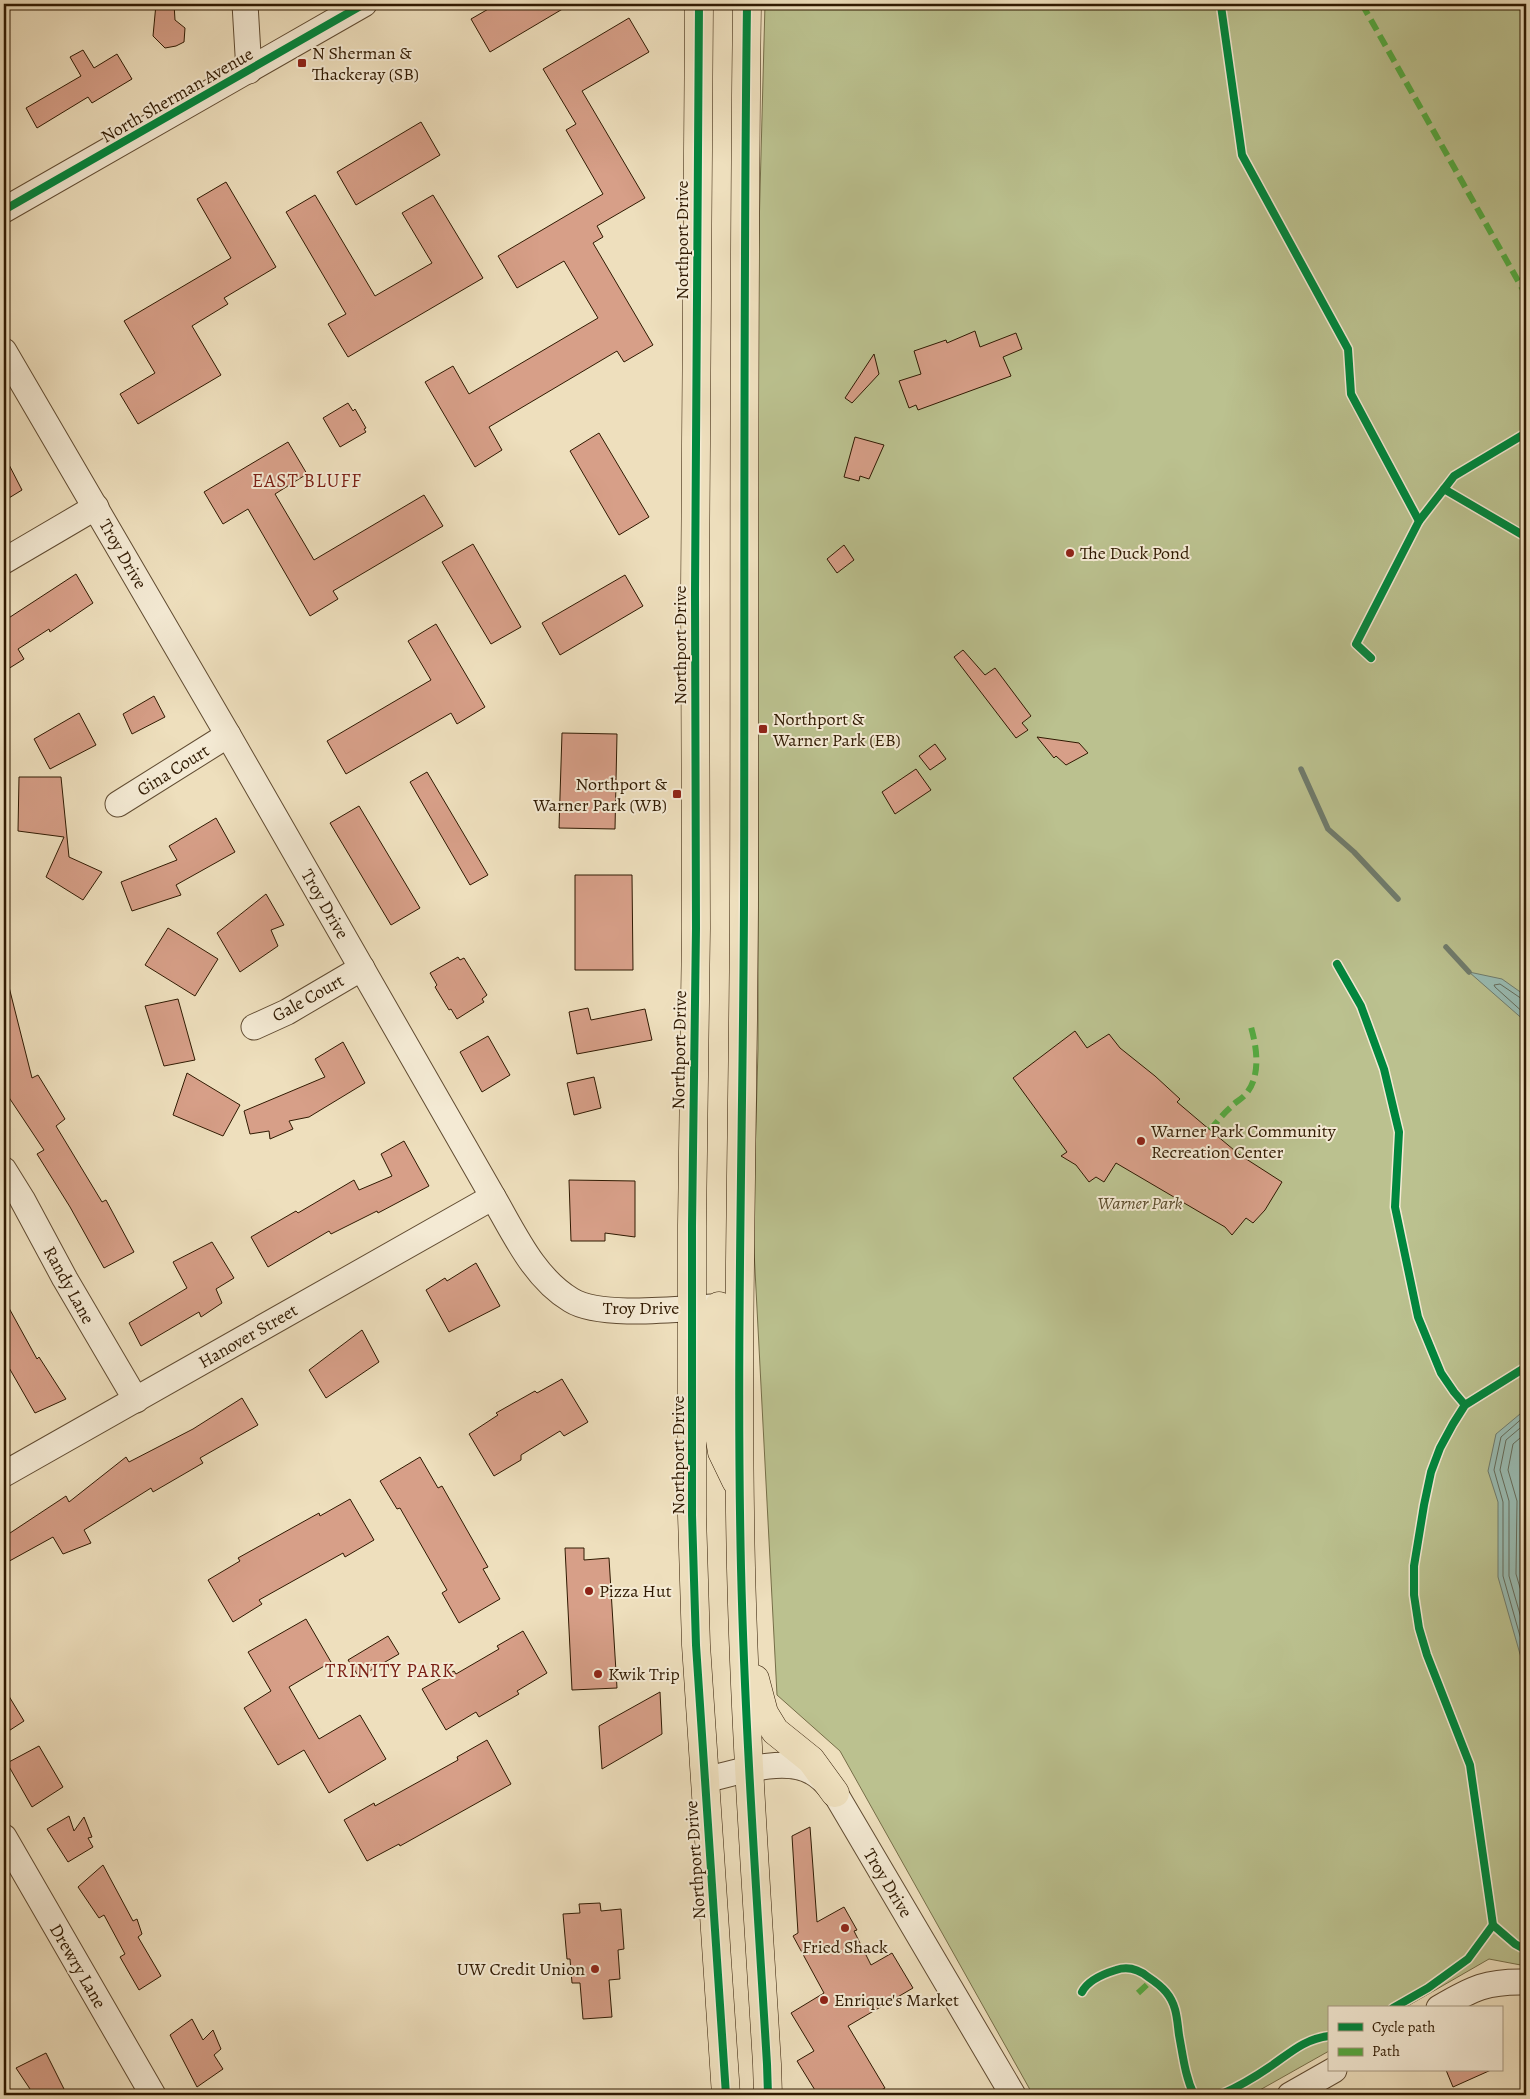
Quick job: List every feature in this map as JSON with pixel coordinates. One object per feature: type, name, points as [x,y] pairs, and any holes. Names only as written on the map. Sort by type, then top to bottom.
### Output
[{"type":"main road","name":"Northport Drive","points":[[699,4],[717,1306]]},
{"type":"main road","name":"Northport Drive","points":[[726,2095],[696,1645],[692,1515],[717,1306],[747,4]]},
{"type":"main road","points":[[717,1306],[719,1434],[722,1452],[740,1489],[748,1770],[768,2064],[768,2095]]},
{"type":"main road","points":[[741,1569],[757,1687],[764,1713],[775,1731],[811,1760],[835,1793]]},
{"type":"main road","points":[[724,2067],[733,2095]]},
{"type":"street","points":[[245,4],[249,71]]},
{"type":"street","name":"North Sherman Avenue","points":[[4,210],[364,4]]},
{"type":"street","name":"Troy Drive","points":[[4,351],[228,735],[493,1197],[526,1253],[543,1276],[572,1302],[611,1310],[717,1306]]},
{"type":"street","points":[[4,561],[96,507]]},
{"type":"street","name":"Gina Court","points":[[118,804],[228,735]]},
{"type":"street","name":"Gale Court","points":[[254,1027],[287,1012],[362,968]]},
{"type":"street","name":"Randy Lane","points":[[4,1170],[136,1400]]},
{"type":"street","name":"Hanover Street","points":[[4,1474],[493,1197]]},
{"type":"street","name":"Troy Drive","points":[[705,1780],[748,1770],[789,1765],[804,1768],[822,1778],[835,1793],[1013,2095]]},
{"type":"street","name":"Drewry Lane","points":[[4,1836],[153,2095]]},
{"type":"street","points":[[1443,2006],[1482,1986],[1500,1981],[1526,1982]]},
{"type":"street","points":[[1290,2095],[1330,2072]]},
{"type":"green space","name":"Warner Park","points":[[765,4],[1526,4],[1526,1966],[1489,1959],[1407,2006],[1328,2006],[1328,2052],[1251,2095],[1033,2095],[840,1751],[777,1695],[753,1231],[758,1049],[758,268]]},
{"type":"water","points":[[1469,972],[1502,979],[1526,996],[1526,1022]]},
{"type":"water","points":[[1526,1409],[1526,1675],[1498,1577],[1498,1502],[1488,1471],[1496,1434]]},
{"type":"building","points":[[156,4],[174,4],[175,20],[185,28],[184,42],[165,48],[153,36]]},
{"type":"building","points":[[497,4],[571,4],[490,52],[471,19]]},
{"type":"building","points":[[629,18],[649,52],[582,91],[645,198],[597,226],[603,237],[593,243],[653,345],[624,362],[617,351],[489,427],[502,450],[475,467],[425,382],[453,366],[469,394],[598,318],[564,261],[517,288],[498,256],[603,194],[566,130],[576,124],[543,69]]},
{"type":"building","points":[[83,50],[94,68],[117,54],[132,79],[92,103],[88,97],[37,128],[26,108],[81,76],[70,57]]},
{"type":"building","points":[[421,122],[440,155],[356,205],[337,172]]},
{"type":"building","points":[[226,182],[276,267],[224,298],[228,304],[192,326],[221,375],[138,424],[120,394],[155,373],[124,321],[231,258],[197,199]]},
{"type":"building","points":[[315,195],[375,296],[432,263],[402,213],[433,195],[483,278],[348,357],[328,324],[346,314],[286,212]]},
{"type":"building","points":[[975,331],[980,347],[1016,333],[1022,349],[1003,357],[1011,376],[918,410],[916,405],[909,408],[899,381],[921,374],[914,351],[946,340],[947,343]]},
{"type":"building","points":[[874,354],[879,374],[852,403],[845,398]]},
{"type":"building","points":[[348,403],[353,411],[355,409],[366,428],[364,429],[366,432],[340,447],[323,418]]},
{"type":"building","points":[[599,433],[649,517],[619,535],[570,451]]},
{"type":"building","points":[[855,437],[884,445],[869,479],[860,476],[859,481],[844,477]]},
{"type":"building","points":[[288,442],[307,474],[275,494],[314,560],[424,495],[443,526],[333,591],[338,599],[310,616],[248,509],[223,524],[204,492]]},
{"type":"building","points":[[4,455],[22,490],[4,501]]},
{"type":"building","points":[[473,544],[521,627],[491,644],[442,562]]},
{"type":"building","points":[[844,545],[854,560],[837,573],[827,559]]},
{"type":"building","points":[[76,574],[93,603],[50,632],[49,629],[18,649],[24,659],[8,669],[4,658],[4,621]]},
{"type":"building","points":[[625,575],[643,606],[560,655],[542,623]]},
{"type":"building","points":[[436,624],[485,707],[457,724],[451,713],[346,774],[327,741],[431,680],[408,641]]},
{"type":"building","points":[[963,650],[985,675],[995,668],[1031,716],[1022,723],[1028,730],[1016,738],[954,657]]},
{"type":"building","points":[[154,696],[165,717],[132,734],[123,714]]},
{"type":"building","points":[[79,713],[96,745],[50,769],[34,739]]},
{"type":"building","points":[[562,733],[617,734],[615,829],[559,828]]},
{"type":"building","points":[[1037,737],[1079,743],[1088,753],[1066,765],[1056,756],[1054,758]]},
{"type":"building","points":[[935,744],[946,759],[930,770],[919,756]]},
{"type":"building","points":[[916,769],[931,790],[895,814],[882,792]]},
{"type":"building","points":[[427,772],[488,875],[470,885],[410,782]]},
{"type":"building","points":[[19,777],[61,777],[69,857],[102,872],[83,900],[46,877],[64,837],[18,831]]},
{"type":"building","points":[[359,806],[420,908],[391,925],[330,823]]},
{"type":"building","points":[[216,818],[235,852],[176,885],[181,895],[132,911],[121,882],[177,860],[169,846]]},
{"type":"building","points":[[575,875],[632,875],[633,970],[575,970]]},
{"type":"building","points":[[266,894],[284,925],[271,930],[278,946],[240,972],[217,933]]},
{"type":"building","points":[[168,928],[218,959],[195,996],[145,965]]},
{"type":"building","points":[[458,957],[460,960],[464,958],[487,995],[482,999],[484,1002],[457,1019],[435,987],[437,985],[430,973]]},
{"type":"building","points":[[9,987],[32,1078],[38,1075],[65,1119],[56,1126],[102,1202],[106,1200],[134,1252],[104,1268],[70,1207],[37,1154],[44,1150],[4,1090],[4,988]]},
{"type":"building","points":[[178,999],[195,1060],[164,1066],[145,1006]]},
{"type":"building","points":[[588,1008],[591,1020],[645,1009],[652,1040],[577,1054],[569,1012]]},
{"type":"building","name":"Warner Park Community Recreation Center","points":[[1075,1031],[1087,1048],[1109,1034],[1120,1048],[1180,1099],[1177,1102],[1240,1155],[1282,1182],[1265,1210],[1253,1223],[1246,1218],[1232,1235],[1225,1227],[1116,1163],[1104,1182],[1096,1177],[1089,1182],[1076,1165],[1061,1156],[1067,1152],[1013,1078]]},
{"type":"building","points":[[488,1036],[510,1075],[482,1092],[460,1052]]},
{"type":"building","points":[[343,1042],[365,1083],[309,1117],[289,1121],[293,1129],[270,1139],[269,1131],[250,1134],[244,1111],[325,1077],[315,1059]]},
{"type":"building","points":[[187,1073],[240,1105],[223,1136],[173,1115]]},
{"type":"building","points":[[594,1077],[601,1108],[574,1115],[567,1083]]},
{"type":"building","points":[[404,1141],[429,1186],[378,1213],[377,1211],[331,1234],[329,1231],[268,1267],[251,1237],[296,1211],[298,1213],[354,1180],[359,1190],[392,1176],[381,1154]]},
{"type":"building","points":[[569,1180],[635,1181],[635,1237],[605,1233],[605,1241],[571,1241]]},
{"type":"building","points":[[212,1242],[234,1278],[216,1289],[222,1303],[201,1317],[199,1312],[141,1346],[129,1323],[187,1288],[173,1262]]},
{"type":"building","points":[[476,1263],[500,1306],[449,1332],[426,1290],[445,1278],[447,1281]]},
{"type":"building","points":[[4,1299],[37,1359],[39,1357],[66,1399],[35,1413],[4,1359]]},
{"type":"building","points":[[362,1330],[379,1362],[326,1398],[309,1370]]},
{"type":"building","points":[[562,1379],[588,1422],[564,1436],[560,1431],[521,1455],[521,1460],[494,1476],[469,1434],[498,1415],[496,1413],[535,1391],[537,1393]]},
{"type":"building","points":[[242,1398],[258,1425],[200,1458],[203,1463],[153,1492],[151,1488],[84,1530],[91,1543],[63,1554],[53,1537],[4,1564],[4,1537],[66,1496],[69,1502],[126,1457],[129,1462],[193,1429]]},
{"type":"building","points":[[420,1457],[438,1488],[442,1486],[488,1567],[483,1569],[500,1599],[459,1623],[442,1593],[447,1590],[400,1508],[397,1509],[380,1481]]},
{"type":"building","points":[[350,1499],[374,1540],[345,1557],[343,1553],[259,1600],[262,1604],[233,1622],[208,1580],[240,1561],[238,1558],[319,1513],[320,1516]]},
{"type":"building","points":[[565,1548],[584,1548],[584,1560],[609,1558],[617,1688],[572,1690]]},
{"type":"building","points":[[306,1619],[331,1662],[289,1687],[319,1739],[360,1715],[386,1759],[329,1793],[304,1750],[278,1765],[244,1708],[271,1691],[248,1652]]},
{"type":"building","points":[[523,1631],[547,1673],[517,1691],[519,1694],[479,1717],[476,1712],[446,1730],[422,1689],[454,1671],[456,1674],[499,1649],[497,1646]]},
{"type":"building","points":[[388,1636],[399,1654],[359,1677],[348,1660]]},
{"type":"building","points":[[4,1688],[24,1721],[4,1734]]},
{"type":"building","name":"Kwik Trip","points":[[660,1692],[662,1734],[602,1769],[599,1726]]},
{"type":"building","points":[[487,1740],[511,1784],[400,1846],[399,1844],[367,1861],[344,1820],[374,1803],[375,1806],[458,1760],[457,1757]]},
{"type":"building","points":[[39,1746],[63,1787],[32,1807],[7,1763]]},
{"type":"building","points":[[69,1816],[74,1831],[84,1817],[92,1837],[88,1838],[93,1847],[68,1862],[47,1829]]},
{"type":"building","points":[[810,1827],[817,1922],[844,1907],[857,1930],[854,1931],[871,1965],[892,1953],[913,1988],[848,2026],[885,2088],[872,2095],[818,2095],[797,2061],[814,2051],[791,2013],[824,1993],[793,1936],[798,1933],[792,1836]]},
{"type":"building","points":[[103,1865],[133,1921],[137,1919],[142,1934],[138,1937],[161,1976],[139,1990],[120,1957],[125,1954],[104,1915],[99,1918],[78,1887]]},
{"type":"building","name":"UW Credit Union","points":[[600,1903],[601,1911],[621,1909],[624,1949],[618,1950],[620,1979],[609,1980],[612,2017],[583,2019],[580,1983],[572,1983],[570,1959],[567,1959],[563,1914],[580,1913],[579,1904]]},
{"type":"building","points":[[192,2019],[203,2040],[213,2030],[221,2049],[214,2055],[223,2069],[197,2087],[170,2035]]},
{"type":"building","points":[[46,2053],[67,2095],[34,2095],[16,2068]]},
{"type":"building","points":[[1447,2072],[1487,2072],[1453,2087]]},
{"type":"waterway","points":[[1301,769],[1328,829],[1354,852],[1398,899]]},
{"type":"waterway","points":[[1446,947],[1469,972]]},
{"type":"marked path","points":[[1362,4],[1526,295]]},
{"type":"marked path","points":[[1210,1130],[1225,1112],[1243,1097],[1251,1087],[1256,1070],[1255,1044],[1251,1027]]},
{"type":"marked path","points":[[1138,1993],[1152,1980]]},
{"type":"cycle path","points":[[4,210],[364,4]]},
{"type":"cycle path","points":[[699,4],[692,1515],[696,1645],[726,2095]]},
{"type":"cycle path","points":[[747,4],[744,905],[739,1319],[740,1485],[745,1692],[768,2095]]},
{"type":"cycle path","points":[[1221,6],[1242,155],[1348,349],[1351,394],[1419,521],[1356,644],[1371,658]]},
{"type":"cycle path","points":[[1444,489],[1454,476],[1526,433]]},
{"type":"cycle path","points":[[1419,521],[1444,489],[1526,537]]},
{"type":"cycle path","points":[[1337,964],[1361,1006],[1384,1069],[1399,1132],[1395,1207],[1418,1317],[1441,1373],[1465,1405]]},
{"type":"cycle path","points":[[1526,1367],[1465,1405],[1453,1424],[1440,1448],[1431,1472],[1414,1566],[1414,1595],[1419,1628],[1427,1655],[1470,1765],[1493,1925],[1515,1944],[1526,1950]]},
{"type":"cycle path","points":[[1396,2006],[1428,1988],[1468,1959],[1493,1925]]},
{"type":"cycle path","points":[[1082,1992],[1096,1978],[1125,1968],[1140,1972],[1162,1988],[1170,1997],[1174,2007],[1188,2081],[1194,2095]]},
{"type":"cycle path","points":[[1220,2095],[1253,2078],[1305,2043],[1328,2036]]},
{"type":"place","name":"N Sherman & Thackeray (SB)","points":[[302,63]]},
{"type":"place","name":"The Duck Pond","points":[[1070,553]]},
{"type":"place","name":"Northport & Warner Park (EB)","points":[[763,729]]},
{"type":"place","name":"Northport & Warner Park (WB)","points":[[677,794]]},
{"type":"place","name":"Warner Park Community Recreation Center","points":[[1141,1141]]},
{"type":"place","name":"Pizza Hut","points":[[589,1591]]},
{"type":"place","name":"Kwik Trip","points":[[598,1674]]},
{"type":"place","name":"Fried Shack","points":[[845,1928]]},
{"type":"place","name":"UW Credit Union","points":[[595,1969]]},
{"type":"place","name":"Enrique's Market","points":[[824,2000]]},
{"type":"district","name":"EAST BLUFF","points":[[307,481]]},
{"type":"district","name":"TRINITY PARK","points":[[390,1671]]}]
